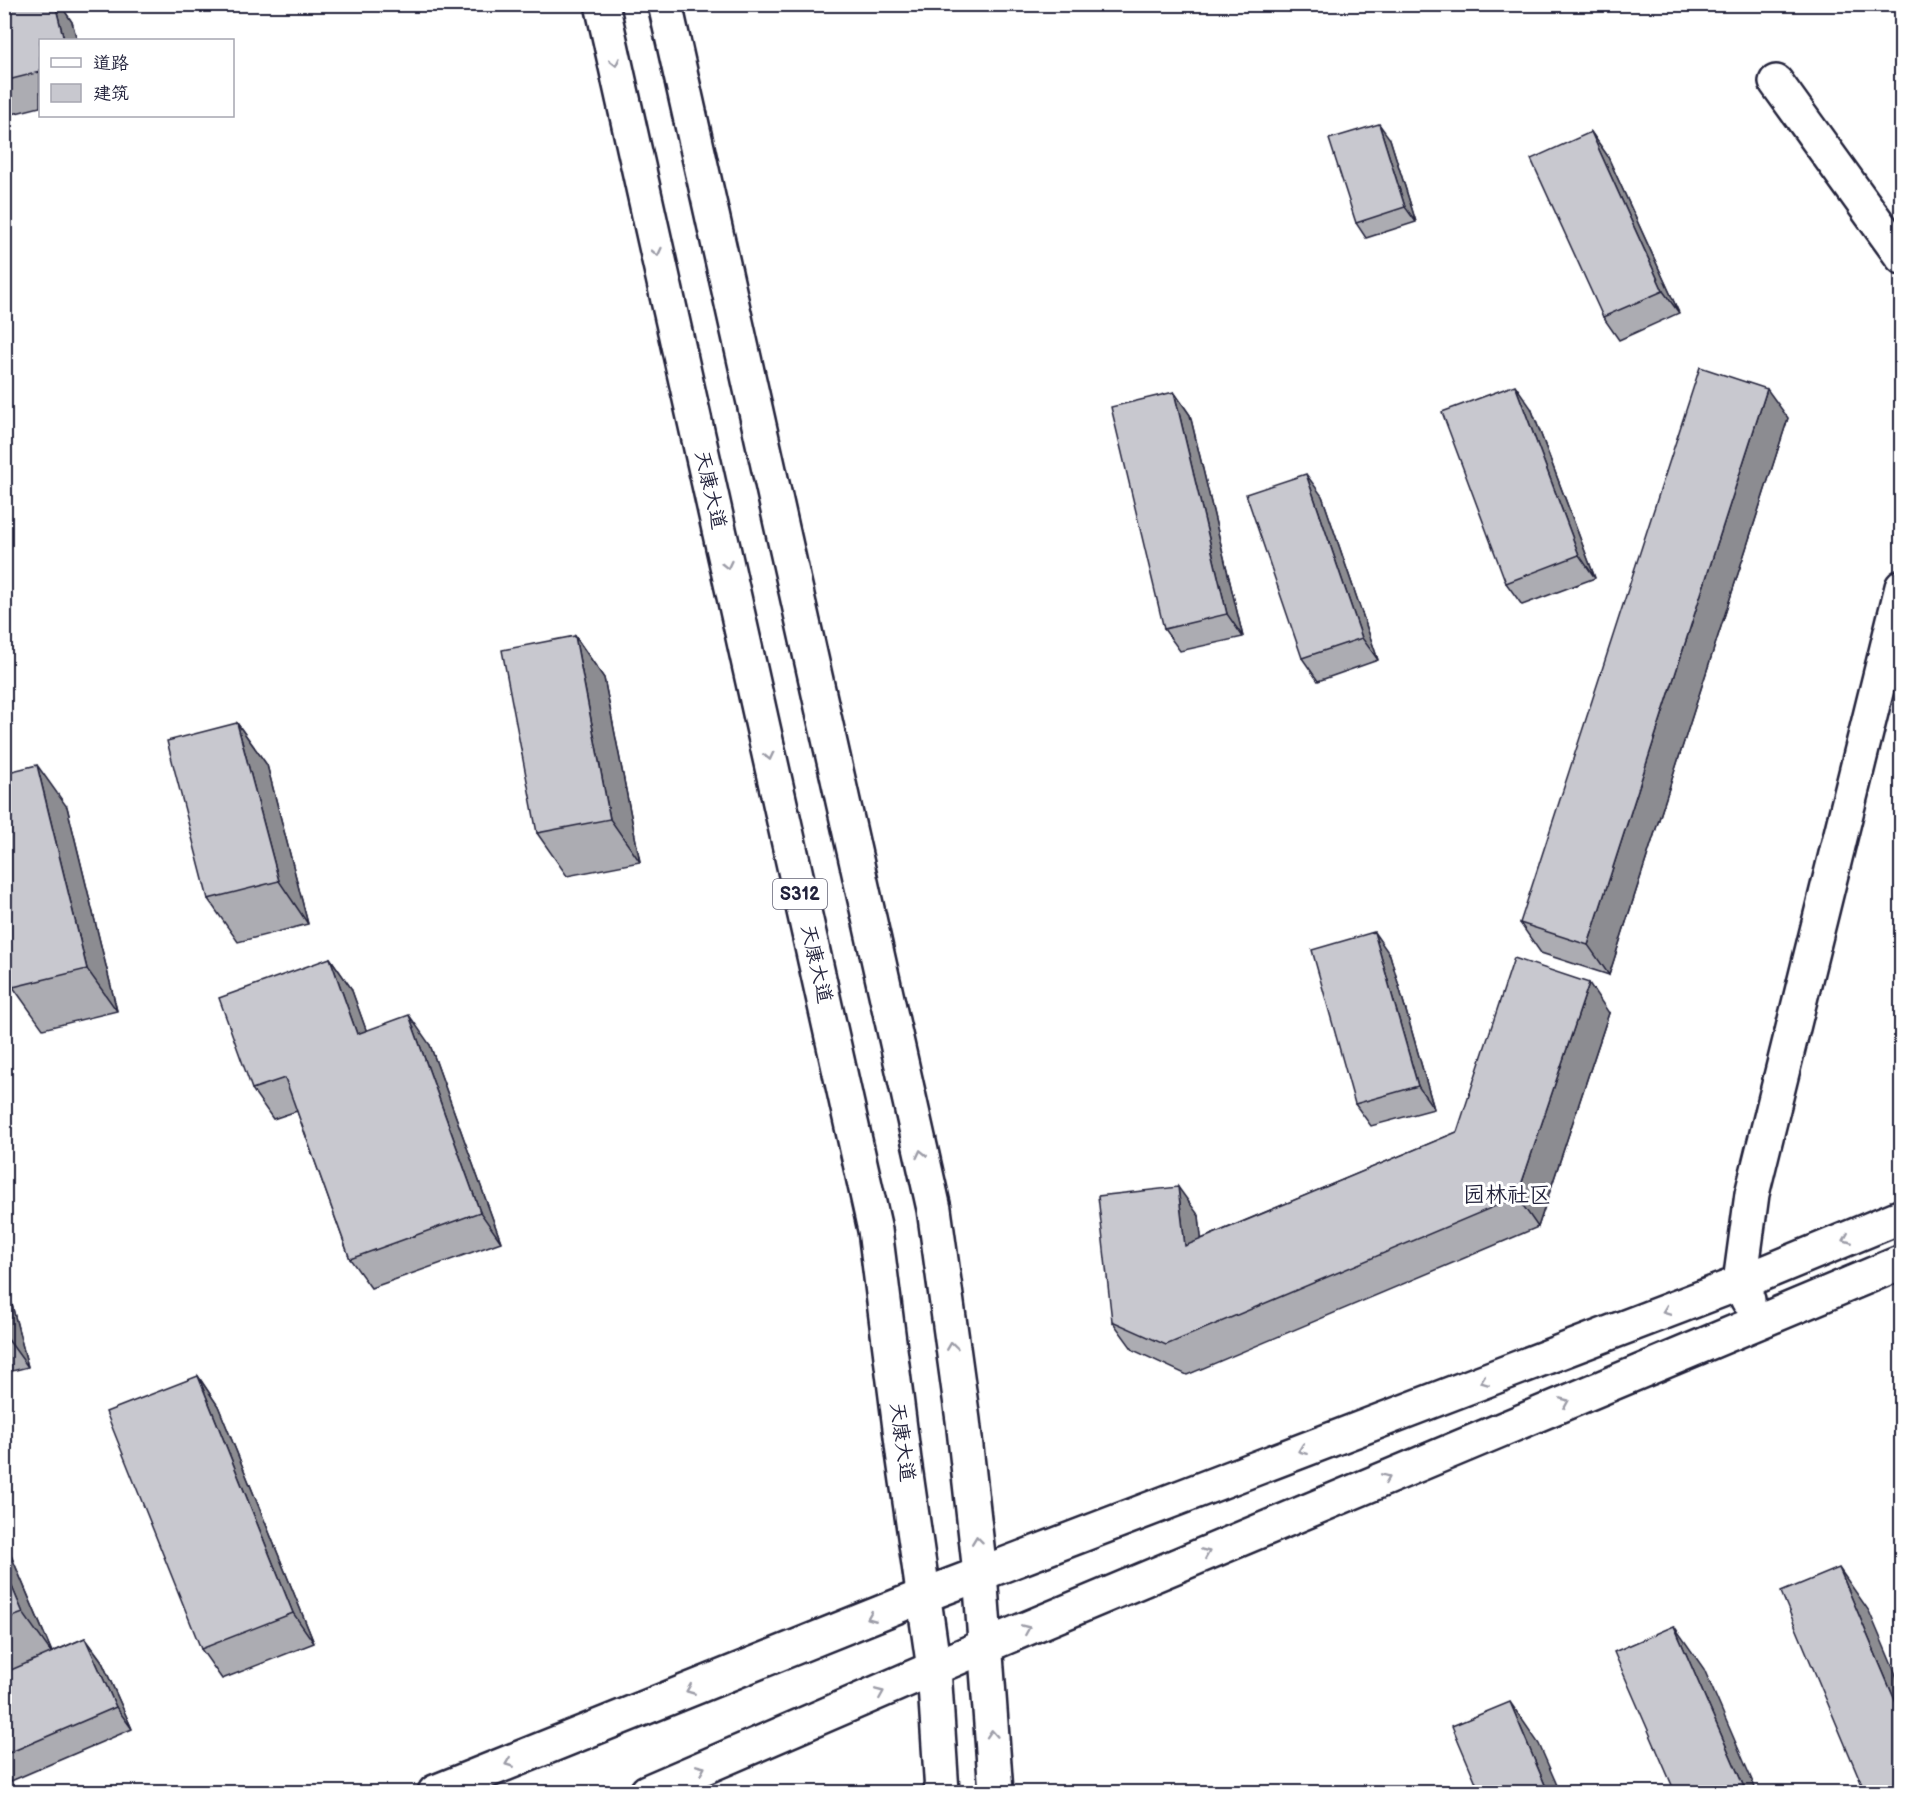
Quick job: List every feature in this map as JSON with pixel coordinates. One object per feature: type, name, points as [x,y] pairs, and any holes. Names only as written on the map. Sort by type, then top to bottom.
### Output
[{"type":"main road","name":"天康大道","points":[[602,4],[875,1230],[904,1460],[934,1669],[942,1792]]},
{"type":"main road","points":[[665,4],[933,1209],[963,1420],[981,1573],[996,1792]]},
{"type":"main road","points":[[1776,82],[1902,257]]},
{"type":"main road","points":[[1757,1322],[1740,1283],[1752,1194],[1902,587]]},
{"type":"main road","points":[[435,1792],[981,1573],[1740,1283],[1902,1216]]},
{"type":"main road","points":[[647,1792],[985,1646],[1902,1262]]},
{"type":"building","points":[[4,4],[55,4],[64,39],[39,39],[39,72],[4,81]]},
{"type":"building","points":[[1379,124],[1405,207],[1356,223],[1329,139]]},
{"type":"building","points":[[1591,132],[1663,291],[1603,317],[1531,159]]},
{"type":"building","points":[[1700,367],[1767,389],[1588,945],[1520,923]]},
{"type":"building","points":[[1515,385],[1579,555],[1506,583],[1442,412]]},
{"type":"building","points":[[1174,392],[1227,614],[1164,629],[1111,407]]},
{"type":"building","points":[[1306,474],[1362,638],[1302,658],[1246,494]]},
{"type":"building","points":[[575,636],[610,819],[537,833],[502,650]]},
{"type":"building","points":[[237,723],[279,881],[208,899],[167,741]]},
{"type":"building","points":[[37,765],[87,969],[13,987],[4,951],[4,773]]},
{"type":"building","points":[[1374,932],[1418,1086],[1355,1104],[1312,950]]},
{"type":"building","points":[[330,958],[357,1034],[409,1015],[480,1212],[350,1259],[285,1078],[252,1089],[219,998]]},
{"type":"building","points":[[1514,958],[1589,983],[1517,1197],[1166,1345],[1112,1321],[1098,1196],[1178,1187],[1185,1246],[1457,1132]]},
{"type":"building","points":[[198,1376],[293,1613],[201,1649],[106,1412]]},
{"type":"building","points":[[4,1568],[23,1613],[4,1620]]},
{"type":"building","points":[[1839,1568],[1902,1717],[1902,1792],[1865,1792],[1781,1592]]},
{"type":"building","points":[[1674,1626],[1746,1792],[1675,1792],[1614,1652]]},
{"type":"building","points":[[85,1638],[116,1707],[4,1755],[4,1673]]},
{"type":"building","points":[[1510,1702],[1548,1792],[1480,1792],[1452,1726]]},
{"type":"district","name":"园林社区","points":[[1507,1195]]}]
